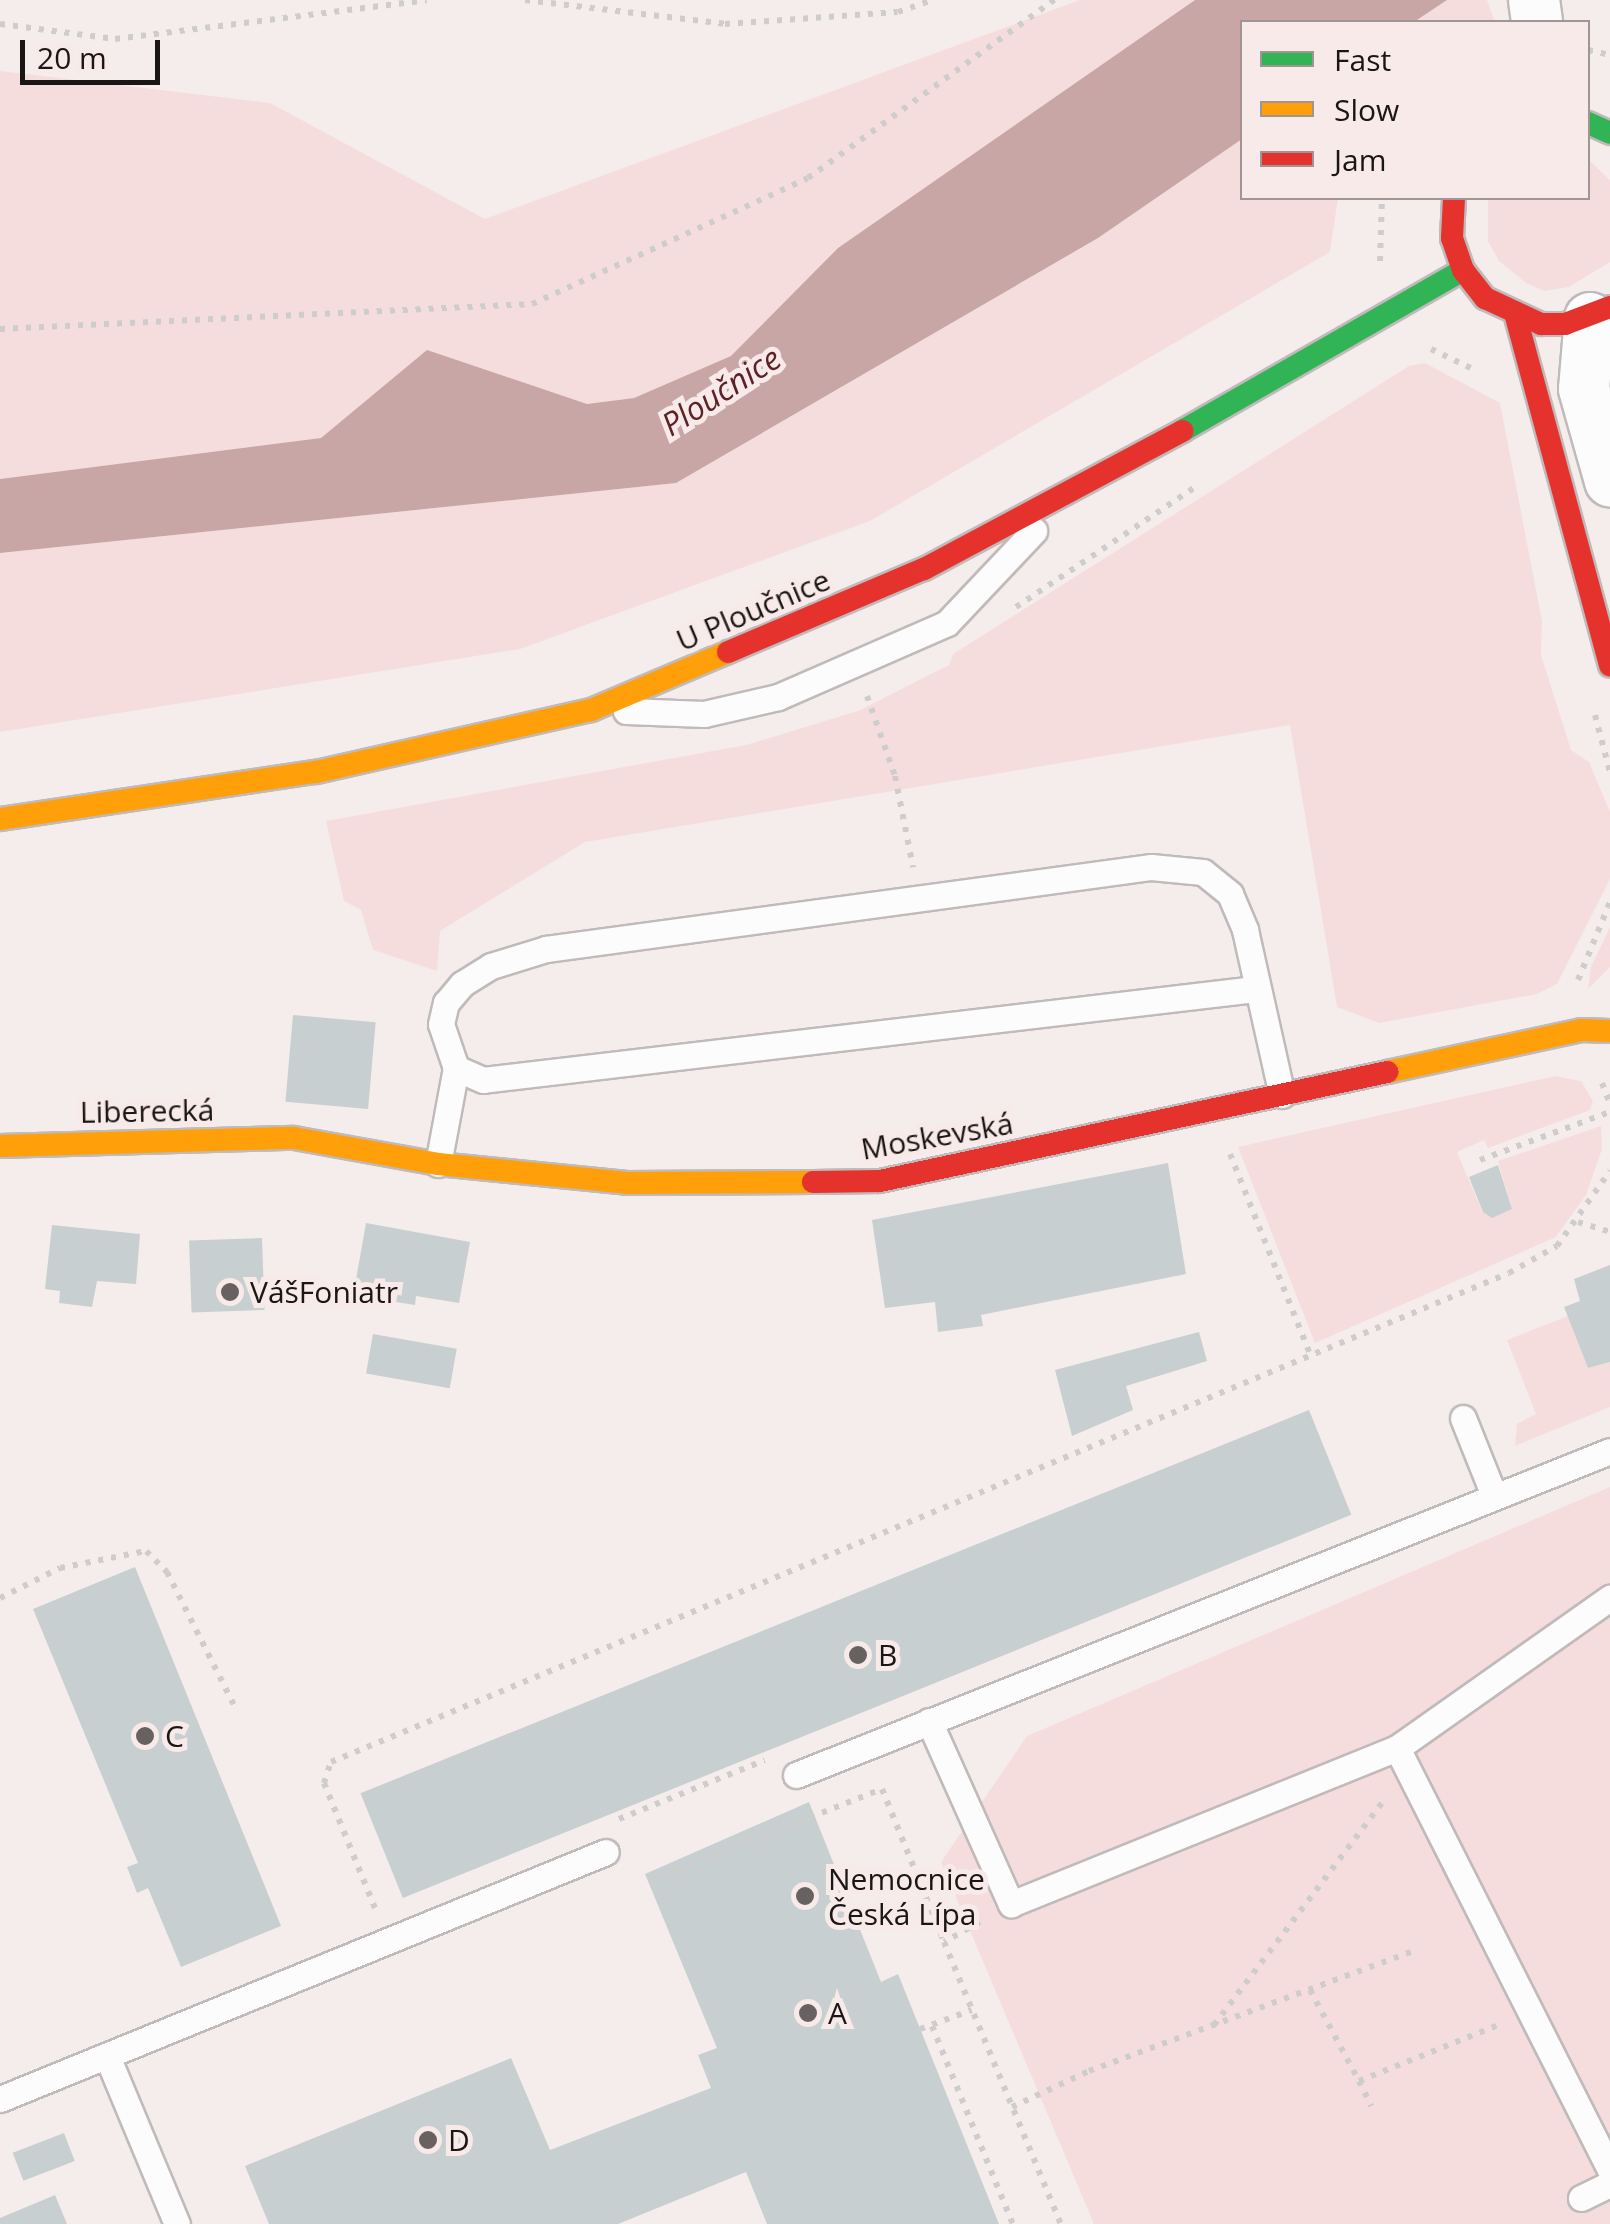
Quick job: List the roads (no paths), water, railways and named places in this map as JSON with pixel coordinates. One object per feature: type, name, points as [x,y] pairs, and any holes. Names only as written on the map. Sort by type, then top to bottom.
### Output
[{"type":"street","points":[[1454,200],[1452,238],[1463,270],[1485,298],[1516,317],[1566,324],[1600,312]]},
{"type":"street","name":"U Ploučnice","points":[[0,819],[316,772],[591,710],[924,569],[1069,495],[1463,270]]},
{"type":"street","points":[[1600,312],[1584,390],[1610,481]]},
{"type":"street","points":[[1516,317],[1610,666]]},
{"type":"street","name":"Moskevská","points":[[294,1138],[438,1164],[627,1183],[880,1182],[1282,1096],[1594,1011]]},
{"type":"street","name":"Liberecká","points":[[0,1146],[294,1138]]},
{"type":"lane","points":[[591,710],[704,714],[778,697],[948,622],[1069,495]]},
{"type":"lane","points":[[438,1164],[456,1068],[442,1024],[446,1003],[492,966],[546,949],[1151,867],[1203,872],[1230,894],[1245,930],[1255,990],[1282,1096]]},
{"type":"lane","points":[[456,1068],[483,1080],[1255,990]]},
{"type":"lane","points":[[1463,1418],[1492,1493]]},
{"type":"lane","points":[[796,1775],[1492,1493],[1610,1451]]},
{"type":"lane","points":[[929,1720],[1011,1904],[1402,1759],[1610,1598]]},
{"type":"lane","points":[[1402,1759],[1610,2170]]},
{"type":"lane","points":[[0,2099],[606,1852]]},
{"type":"lane","points":[[107,2056],[177,2224]]},
{"type":"lane","points":[[1581,2198],[1610,2184]]},
{"type":"water","name":"Ploučnice","points":[[1195,0],[1447,0],[1417,20],[1240,20],[1240,140],[1098,238],[676,483],[0,553],[0,479],[321,438],[427,350],[587,404],[634,398],[731,356],[838,248]]},
{"type":"place","name":"VášFoniatr","points":[[230,1292]]},
{"type":"place","name":"B","points":[[858,1655]]},
{"type":"place","name":"C","points":[[145,1736]]},
{"type":"place","name":"Nemocnice Česká Lípa","points":[[805,1896]]},
{"type":"place","name":"A","points":[[808,2013]]},
{"type":"place","name":"D","points":[[428,2140]]}]
